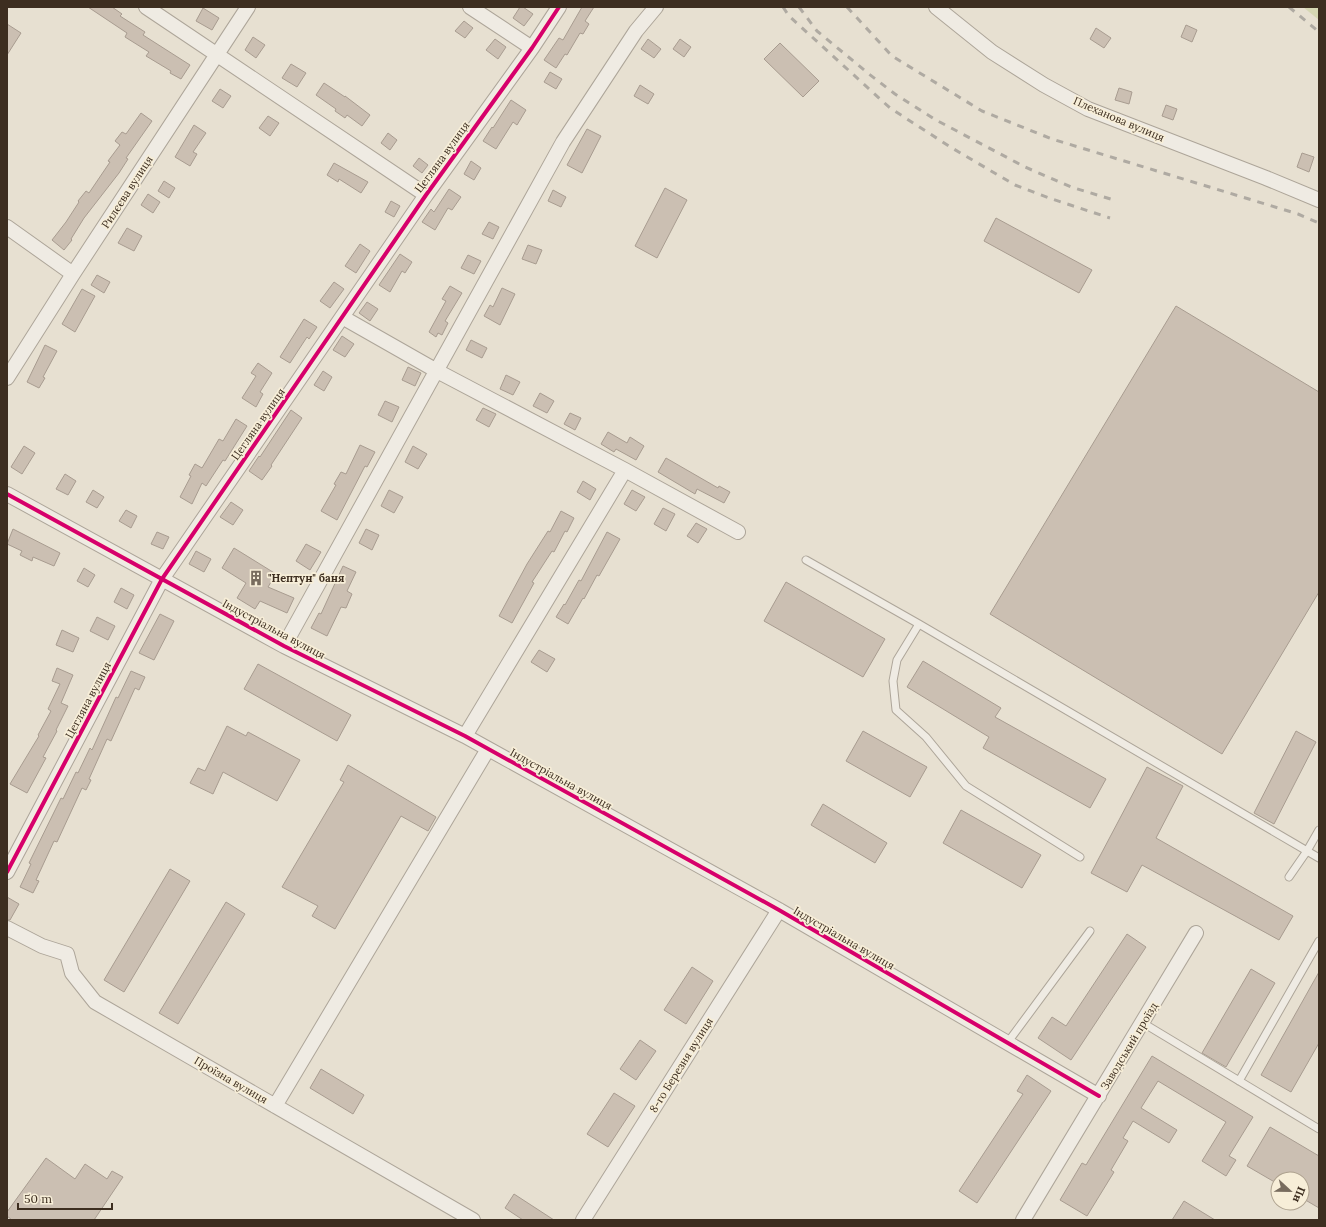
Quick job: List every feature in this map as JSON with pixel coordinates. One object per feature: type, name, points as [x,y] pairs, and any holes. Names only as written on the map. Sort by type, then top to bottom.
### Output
[{"type":"street","points":[[146,7],[426,195]]},
{"type":"street","name":"Рилєєва вулиця","points":[[7,378],[73,274],[248,7]]},
{"type":"street","points":[[470,7],[532,48]]},
{"type":"street","name":"Цегляна вулиця","points":[[7,872],[162,579],[426,195],[532,48],[559,7]]},
{"type":"street","points":[[284,646],[563,142],[636,31],[656,7]]},
{"type":"street","name":"Плеханова вулиця","points":[[936,7],[992,52],[1044,85],[1088,109],[1319,200]]},
{"type":"street","points":[[7,227],[73,274]]},
{"type":"street","points":[[342,317],[437,371],[625,470],[738,532]]},
{"type":"street","points":[[465,736],[625,470]]},
{"type":"street","name":"Індустріальна вулиця","points":[[7,494],[284,646],[465,736],[779,910],[1099,1096]]},
{"type":"street","points":[[275,1106],[488,749]]},
{"type":"street","name":"8-го Березня вулиця","points":[[583,1220],[779,910]]},
{"type":"street","name":"Проїзна вулиця","points":[[7,928],[42,946],[67,954],[72,972],[95,1002],[473,1220]]},
{"type":"street","name":"Заводський проїзд","points":[[1023,1220],[1196,933]]},
{"type":"lane","points":[[806,560],[919,624],[1319,858]]},
{"type":"lane","points":[[919,624],[897,660],[893,682],[896,710],[926,737],[966,786],[1080,857]]},
{"type":"lane","points":[[1289,877],[1308,851],[1319,830]]},
{"type":"lane","points":[[1008,1042],[1090,931]]},
{"type":"lane","points":[[1239,1081],[1319,941]]},
{"type":"lane","points":[[1143,1023],[1319,1129]]},
{"type":"green space","points":[[1303,7],[1319,7],[1319,20]]},
{"type":"building","points":[[88,7],[112,7],[122,14],[120,16],[145,32],[143,35],[190,65],[181,79],[146,56],[149,52],[125,37],[127,33]]},
{"type":"building","points":[[520,7],[523,7],[533,14],[524,26],[513,18]]},
{"type":"building","points":[[582,7],[594,7],[585,21],[589,24],[583,34],[580,33],[567,55],[565,54],[556,68],[544,60],[559,38],[563,40]]},
{"type":"building","points":[[203,8],[219,18],[212,30],[196,21]]},
{"type":"building","points":[[464,21],[473,28],[465,38],[455,31]]},
{"type":"building","points":[[7,24],[21,33],[7,55]]},
{"type":"building","points":[[1186,25],[1197,30],[1192,42],[1181,37]]},
{"type":"building","points":[[1096,28],[1111,38],[1104,48],[1090,39]]},
{"type":"building","points":[[253,37],[265,45],[256,58],[245,50]]},
{"type":"building","points":[[495,39],[506,47],[498,59],[486,50]]},
{"type":"building","points":[[648,39],[661,49],[654,58],[641,49]]},
{"type":"building","points":[[680,39],[691,47],[684,57],[673,49]]},
{"type":"building","points":[[780,43],[819,81],[803,97],[764,59]]},
{"type":"building","points":[[291,64],[306,73],[297,87],[282,78]]},
{"type":"building","points":[[550,72],[562,79],[556,89],[544,82]]},
{"type":"building","points":[[324,83],[345,96],[370,115],[362,126],[347,115],[345,118],[335,111],[336,109],[316,95]]},
{"type":"building","points":[[640,85],[654,94],[648,104],[634,96]]},
{"type":"building","points":[[1119,88],[1132,92],[1129,104],[1115,100]]},
{"type":"building","points":[[220,89],[231,96],[223,108],[212,101]]},
{"type":"building","points":[[511,100],[526,110],[517,125],[513,122],[496,149],[483,141]]},
{"type":"building","points":[[1166,105],[1177,109],[1173,120],[1162,116]]},
{"type":"building","points":[[141,113],[152,121],[126,158],[128,159],[119,173],[84,218],[71,239],[72,240],[64,250],[52,240],[66,222],[79,202],[78,201],[86,191],[89,193],[110,162],[108,161],[120,145],[115,141],[122,132],[126,134]]},
{"type":"building","points":[[268,116],[279,123],[270,136],[259,128]]},
{"type":"building","points":[[194,125],[206,133],[193,152],[197,154],[190,166],[175,157]]},
{"type":"building","points":[[587,129],[601,136],[582,173],[567,165]]},
{"type":"building","points":[[388,133],[397,140],[390,150],[381,143]]},
{"type":"building","points":[[1302,153],[1314,157],[1309,172],[1297,167]]},
{"type":"building","points":[[419,158],[428,165],[422,173],[413,166]]},
{"type":"building","points":[[471,161],[481,168],[474,180],[464,174]]},
{"type":"building","points":[[334,163],[368,182],[361,193],[339,179],[338,182],[327,175]]},
{"type":"building","points":[[164,181],[175,188],[169,198],[158,191]]},
{"type":"building","points":[[665,188],[687,200],[657,258],[635,246]]},
{"type":"building","points":[[449,189],[461,197],[452,210],[448,208],[435,230],[422,222],[431,209],[434,212]]},
{"type":"building","points":[[553,190],[566,197],[561,207],[548,201]]},
{"type":"building","points":[[148,194],[160,202],[153,213],[141,205]]},
{"type":"building","points":[[391,201],[400,206],[394,217],[385,212]]},
{"type":"building","points":[[996,218],[1092,270],[1079,293],[984,241]]},
{"type":"building","points":[[489,222],[499,227],[493,239],[482,234]]},
{"type":"building","points":[[127,228],[142,236],[134,251],[118,243]]},
{"type":"building","points":[[360,244],[370,251],[356,273],[345,266]]},
{"type":"building","points":[[528,245],[542,250],[536,264],[522,259]]},
{"type":"building","points":[[400,254],[412,262],[405,273],[402,271],[390,292],[379,285]]},
{"type":"building","points":[[468,255],[481,261],[474,274],[461,268]]},
{"type":"building","points":[[97,275],[110,282],[104,293],[91,285]]},
{"type":"building","points":[[334,282],[344,289],[330,308],[320,301]]},
{"type":"building","points":[[450,286],[462,293],[445,321],[448,323],[442,335],[438,333],[436,337],[429,332],[446,301],[442,299]]},
{"type":"building","points":[[502,288],[515,294],[500,325],[484,316],[490,305],[493,307]]},
{"type":"building","points":[[82,289],[95,296],[75,332],[62,324]]},
{"type":"building","points":[[367,302],[378,309],[370,321],[359,313]]},
{"type":"building","points":[[1176,306],[1319,392],[1319,592],[1222,754],[990,614]]},
{"type":"building","points":[[304,319],[317,327],[309,339],[307,337],[290,363],[280,357]]},
{"type":"building","points":[[342,336],[354,344],[345,357],[333,350]]},
{"type":"building","points":[[471,340],[487,348],[482,358],[466,350]]},
{"type":"building","points":[[45,345],[57,351],[43,377],[45,378],[39,388],[27,382]]},
{"type":"building","points":[[258,363],[272,373],[260,392],[263,394],[256,407],[242,398],[256,376],[251,373]]},
{"type":"building","points":[[408,367],[421,373],[415,386],[402,380]]},
{"type":"building","points":[[323,371],[332,377],[324,391],[314,385]]},
{"type":"building","points":[[506,375],[520,382],[513,395],[500,389]]},
{"type":"building","points":[[540,393],[554,401],[547,413],[533,406]]},
{"type":"building","points":[[385,401],[399,407],[392,422],[378,415]]},
{"type":"building","points":[[483,408],[496,414],[489,427],[476,420]]},
{"type":"building","points":[[291,410],[302,418],[262,480],[249,471]]},
{"type":"building","points":[[570,413],[581,418],[575,430],[564,424]]},
{"type":"building","points":[[236,419],[247,426],[225,461],[223,460],[206,486],[202,483],[192,504],[180,497],[191,476],[189,475],[195,464],[202,468],[219,439],[223,441]]},
{"type":"building","points":[[608,432],[627,443],[630,437],[644,446],[636,460],[616,449],[614,452],[601,444]]},
{"type":"building","points":[[360,445],[375,452],[367,467],[365,466],[337,520],[321,511],[336,485],[334,484],[341,472],[346,474]]},
{"type":"building","points":[[24,446],[35,453],[22,474],[11,467]]},
{"type":"building","points":[[413,446],[427,454],[418,469],[405,462]]},
{"type":"building","points":[[666,458],[718,488],[719,486],[730,492],[724,503],[697,489],[695,494],[658,472]]},
{"type":"building","points":[[65,474],[76,481],[68,495],[56,489]]},
{"type":"building","points":[[583,481],[596,489],[590,500],[577,492]]},
{"type":"building","points":[[93,490],[104,497],[97,508],[86,502]]},
{"type":"building","points":[[389,490],[403,497],[394,513],[381,506]]},
{"type":"building","points":[[632,490],[645,497],[636,511],[624,504]]},
{"type":"building","points":[[231,502],[243,510],[233,525],[220,517]]},
{"type":"building","points":[[663,508],[675,514],[666,531],[654,524]]},
{"type":"building","points":[[126,510],[137,516],[131,528],[119,521]]},
{"type":"building","points":[[561,511],[574,518],[554,552],[552,551],[532,582],[534,583],[512,623],[499,616],[527,564],[548,531],[550,532]]},
{"type":"building","points":[[696,523],[707,529],[698,543],[687,536]]},
{"type":"building","points":[[13,529],[60,553],[54,566],[33,557],[32,561],[20,555],[22,551],[7,544]]},
{"type":"building","points":[[366,529],[379,535],[372,550],[359,543]]},
{"type":"building","points":[[157,532],[169,537],[163,549],[151,544]]},
{"type":"building","points":[[607,532],[620,539],[599,576],[597,575],[568,624],[556,617],[564,604],[565,605],[579,580],[581,581]]},
{"type":"building","points":[[306,544],[321,552],[310,570],[296,561]]},
{"type":"building","name":"\"Нептун\" баня","points":[[234,548],[276,574],[268,587],[294,598],[287,613],[260,601],[255,609],[237,598],[246,583],[222,568]]},
{"type":"building","points":[[196,551],[211,559],[204,572],[189,564]]},
{"type":"building","points":[[343,566],[356,572],[347,591],[352,594],[346,608],[341,607],[327,636],[311,628],[319,613],[321,614]]},
{"type":"building","points":[[84,568],[95,575],[88,587],[77,581]]},
{"type":"building","points":[[786,582],[885,639],[863,677],[764,621]]},
{"type":"building","points":[[121,588],[134,595],[127,609],[114,602]]},
{"type":"building","points":[[160,614],[174,621],[154,660],[139,653]]},
{"type":"building","points":[[97,617],[115,626],[108,640],[90,631]]},
{"type":"building","points":[[62,630],[79,638],[73,652],[56,645]]},
{"type":"building","points":[[539,650],[555,659],[547,672],[531,662]]},
{"type":"building","points":[[923,661],[1001,708],[995,717],[1106,779],[1090,808],[983,748],[989,737],[907,687]]},
{"type":"building","points":[[258,664],[351,715],[337,741],[244,689]]},
{"type":"building","points":[[57,668],[73,675],[61,703],[68,706],[43,757],[46,758],[27,793],[10,784],[39,736],[38,735],[51,711],[48,709],[60,684],[52,681]]},
{"type":"building","points":[[131,671],[145,677],[139,690],[135,688],[111,741],[107,739],[89,779],[91,780],[86,790],[82,788],[57,842],[54,841],[36,880],[39,881],[33,893],[20,887],[31,864],[29,863],[61,798],[63,799],[90,748],[92,750],[116,697],[118,698]]},
{"type":"building","points":[[227,726],[246,736],[248,732],[300,760],[277,801],[223,772],[213,794],[190,783],[198,768],[205,771]]},
{"type":"building","points":[[863,731],[927,767],[910,797],[846,761]]},
{"type":"building","points":[[1296,731],[1316,742],[1274,824],[1254,813]]},
{"type":"building","points":[[348,765],[436,817],[428,831],[401,816],[335,929],[312,916],[318,906],[282,887],[344,782],[340,780]]},
{"type":"building","points":[[1147,767],[1183,786],[1156,838],[1293,916],[1279,940],[1142,865],[1127,892],[1091,873]]},
{"type":"building","points":[[823,804],[887,843],[875,863],[811,825]]},
{"type":"building","points":[[961,810],[1041,855],[1022,888],[943,843]]},
{"type":"building","points":[[170,869],[190,881],[124,992],[104,980]]},
{"type":"building","points":[[7,897],[19,904],[10,920],[7,920]]},
{"type":"building","points":[[226,902],[245,914],[178,1024],[159,1013]]},
{"type":"building","points":[[1127,934],[1146,947],[1071,1060],[1038,1038],[1052,1017],[1066,1026]]},
{"type":"building","points":[[692,967],[713,981],[686,1024],[664,1010]]},
{"type":"building","points":[[1251,969],[1275,983],[1226,1067],[1202,1053]]},
{"type":"building","points":[[1319,972],[1319,1043],[1291,1092],[1261,1075]]},
{"type":"building","points":[[640,1040],[656,1051],[636,1080],[620,1069]]},
{"type":"building","points":[[1152,1056],[1253,1117],[1229,1156],[1236,1160],[1226,1176],[1202,1161],[1226,1122],[1158,1081],[1141,1108],[1177,1130],[1169,1143],[1133,1121],[1123,1138],[1128,1141],[1111,1170],[1114,1172],[1087,1216],[1060,1200],[1082,1163],[1086,1165]]},
{"type":"building","points":[[321,1069],[364,1095],[353,1114],[310,1088]]},
{"type":"building","points":[[1027,1075],[1051,1091],[977,1203],[959,1191],[1023,1094],[1017,1091]]},
{"type":"building","points":[[614,1093],[635,1106],[608,1147],[587,1134]]},
{"type":"building","points":[[1270,1127],[1319,1156],[1319,1208],[1310,1203],[1310,1171],[1270,1171],[1270,1179],[1247,1166]]},
{"type":"building","points":[[46,1158],[75,1179],[85,1164],[107,1179],[112,1171],[123,1177],[94,1220],[12,1220],[7,1216],[7,1212]]},
{"type":"building","points":[[514,1194],[554,1220],[523,1220],[505,1208]]},
{"type":"building","points":[[1184,1201],[1215,1220],[1172,1220]]},
{"type":"railway","points":[[783,7],[789,16],[890,108],[952,148],[1015,185],[1110,218]]},
{"type":"railway","points":[[799,7],[817,31],[869,74],[895,94],[936,120],[1025,167],[1071,187],[1117,201]]},
{"type":"railway","points":[[847,7],[892,56],[982,111],[1052,139],[1298,214],[1319,223]]},
{"type":"railway","points":[[1289,7],[1319,32]]},
{"type":"cycle path","points":[[7,872],[162,579],[426,195],[532,48],[559,7]]},
{"type":"cycle path","points":[[7,494],[284,646],[465,736],[779,910],[1099,1096]]},
{"type":"place","name":"\"Нептун\" баня","points":[[256,578]]}]
